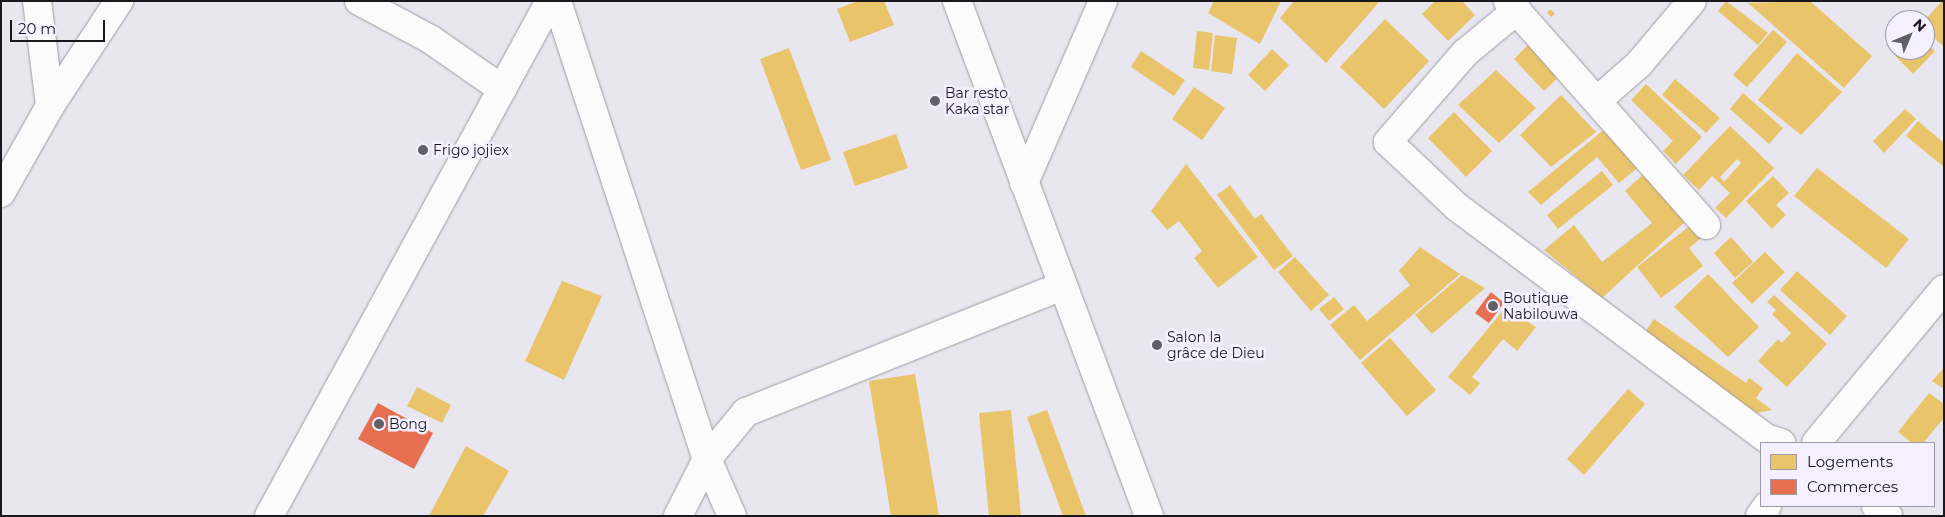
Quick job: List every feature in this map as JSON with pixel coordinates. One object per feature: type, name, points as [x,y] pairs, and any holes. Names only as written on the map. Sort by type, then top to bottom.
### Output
[{"type":"street","points":[[37,1],[50,106]]},
{"type":"street","points":[[1,193],[50,106],[119,1]]},
{"type":"street","points":[[359,1],[430,40],[502,89]]},
{"type":"street","points":[[268,516],[550,1]]},
{"type":"street","points":[[556,1],[707,459],[732,516]]},
{"type":"street","points":[[957,1],[1149,516]]},
{"type":"street","points":[[1024,183],[1102,1]]},
{"type":"street","points":[[1598,100],[1639,64],[1692,1]]},
{"type":"street","points":[[1706,226],[1598,100],[1513,6],[1465,53],[1388,142],[1457,208],[1766,438],[1777,442]]},
{"type":"street","points":[[678,516],[707,459],[746,412],[1062,286]]},
{"type":"street","points":[[1817,442],[1944,289]]},
{"type":"street","points":[[1877,507],[1888,516]]},
{"type":"building: Logements","points":[[858,1],[884,1],[894,25],[850,42],[837,9]]},
{"type":"building: Logements","points":[[1214,1],[1281,1],[1260,44],[1208,13]]},
{"type":"building: Logements","points":[[1294,1],[1380,1],[1326,63],[1280,18]]},
{"type":"building: Logements","points":[[1435,1],[1462,1],[1475,15],[1448,41],[1422,14]]},
{"type":"building: Logements","points":[[1726,1],[1768,33],[1758,45],[1718,11]]},
{"type":"building: Logements","points":[[1810,1],[1872,56],[1844,88],[1748,3]]},
{"type":"building: Logements","points":[[1944,1],[1944,47],[1935,39],[1934,10]]},
{"type":"building: Logements","points":[[1550,9],[1555,14],[1551,17],[1547,13]]},
{"type":"building: Logements","points":[[1385,19],[1429,61],[1384,109],[1340,67]]},
{"type":"building: Logements","points":[[1773,30],[1787,42],[1747,87],[1733,75]]},
{"type":"building: Logements","points":[[1197,31],[1213,33],[1209,70],[1193,68]]},
{"type":"building: Logements","points":[[1215,35],[1237,38],[1232,74],[1211,71]]},
{"type":"building: Logements","points":[[1529,44],[1560,76],[1544,91],[1514,59]]},
{"type":"building: Logements","points":[[789,48],[831,160],[801,170],[760,59]]},
{"type":"building: Logements","points":[[1272,49],[1289,65],[1265,91],[1248,75]]},
{"type":"building: Logements","points":[[1141,51],[1185,80],[1174,96],[1131,67]]},
{"type":"building: Logements","points":[[1797,53],[1842,92],[1801,135],[1758,100]]},
{"type":"building: Logements","points":[[1899,60],[1926,60],[1913,74]]},
{"type":"building: Logements","points":[[1496,70],[1536,108],[1499,143],[1458,105]]},
{"type":"building: Logements","points":[[1675,79],[1720,118],[1706,133],[1662,95]]},
{"type":"building: Logements","points":[[1646,84],[1702,137],[1676,164],[1663,151],[1673,141],[1631,100]]},
{"type":"building: Logements","points":[[1194,87],[1225,108],[1202,140],[1172,119]]},
{"type":"building: Logements","points":[[1743,93],[1783,128],[1769,144],[1730,109]]},
{"type":"building: Logements","points":[[1561,95],[1596,132],[1551,167],[1520,135]]},
{"type":"building: Logements","points":[[1905,109],[1916,119],[1884,153],[1873,141]]},
{"type":"building: Logements","points":[[1454,112],[1492,151],[1466,177],[1428,138]]},
{"type":"building: Logements","points":[[1918,121],[1944,143],[1944,167],[1906,136]]},
{"type":"building: Logements","points":[[1730,126],[1774,168],[1726,218],[1715,208],[1730,193],[1712,176],[1699,190],[1683,175]],"holes":[[[1737,159],[1741,163],[1724,182],[1720,177]]]},
{"type":"building: Logements","points":[[1606,128],[1640,166],[1619,183],[1597,157],[1541,205],[1528,192]]},
{"type":"building: Logements","points":[[896,134],[908,168],[855,186],[843,152]]},
{"type":"building: Logements","points":[[1186,164],[1258,257],[1218,288],[1194,258],[1202,251],[1179,221],[1167,230],[1151,211]]},
{"type":"building: Logements","points":[[1817,168],[1909,239],[1886,268],[1794,196]]},
{"type":"building: Logements","points":[[1602,171],[1613,185],[1558,229],[1547,215]]},
{"type":"building: Logements","points":[[1647,171],[1689,218],[1602,298],[1544,250],[1574,225],[1602,262],[1652,223],[1625,191]]},
{"type":"building: Logements","points":[[1773,176],[1789,193],[1776,205],[1786,215],[1772,229],[1746,201]]},
{"type":"building: Logements","points":[[1230,185],[1255,219],[1261,214],[1293,256],[1274,270],[1217,195]]},
{"type":"building: Logements","points":[[1691,225],[1701,238],[1689,248],[1703,266],[1661,298],[1637,267]]},
{"type":"building: Logements","points":[[1731,237],[1753,262],[1735,278],[1714,253]]},
{"type":"building: Logements","points":[[1420,247],[1460,274],[1360,360],[1330,325],[1354,305],[1367,321],[1410,285],[1399,271]]},
{"type":"building: Logements","points":[[1765,252],[1785,272],[1752,304],[1732,283]]},
{"type":"building: Logements","points":[[1295,257],[1329,295],[1311,311],[1278,272]]},
{"type":"building: Logements","points":[[1797,271],[1847,316],[1830,335],[1780,290]]},
{"type":"building: Logements","points":[[1708,274],[1759,327],[1728,357],[1674,307]]},
{"type":"building: Logements","points":[[1462,275],[1485,288],[1432,334],[1415,315]]},
{"type":"building: Logements","points":[[562,281],[602,296],[564,380],[525,361]]},
{"type":"building: Logements","points":[[1774,295],[1827,344],[1787,387],[1758,361],[1778,339],[1782,343],[1791,333],[1772,314],[1776,310],[1767,302]]},
{"type":"building: Logements","points":[[1334,297],[1344,309],[1329,321],[1319,309]]},
{"type":"building: Logements","points":[[1505,308],[1536,327],[1517,351],[1503,339],[1472,377],[1480,383],[1470,395],[1448,377]]},
{"type":"building: Logements","points":[[1654,319],[1746,383],[1749,378],[1763,388],[1756,398],[1772,410],[1756,413],[1643,335]]},
{"type":"building: Logements","points":[[1390,338],[1436,390],[1407,416],[1361,363]]},
{"type":"building: Logements","points":[[1944,368],[1944,389],[1932,381]]},
{"type":"building: Logements","points":[[915,374],[939,516],[891,516],[869,381]]},
{"type":"building: Logements","points":[[417,387],[451,405],[442,423],[407,406]]},
{"type":"building: Logements","points":[[1628,389],[1645,404],[1584,475],[1567,459]]},
{"type":"building: Logements","points":[[1929,393],[1944,404],[1944,418],[1924,442],[1911,442],[1898,432]]},
{"type":"building: Logements","points":[[1011,410],[1021,516],[989,516],[979,413]]},
{"type":"building: Logements","points":[[1047,410],[1086,516],[1063,516],[1027,417]]},
{"type":"building: Logements","points":[[466,446],[509,471],[483,516],[429,516]]},
{"type":"building: Commerces","points":[[1491,292],[1504,303],[1489,323],[1475,313]]},
{"type":"building: Commerces","points":[[378,403],[433,433],[414,469],[358,439]]},
{"type":"place","name":"Bar resto Kaka star","points":[[935,101]]},
{"type":"place","name":"Frigo jojiex","points":[[423,150]]},
{"type":"place","name":"Boutique Nabilouwa","points":[[1493,306]]},
{"type":"place","name":"Salon la grâce de Dieu","points":[[1157,345]]},
{"type":"place","name":"Bong","points":[[379,424]]}]
